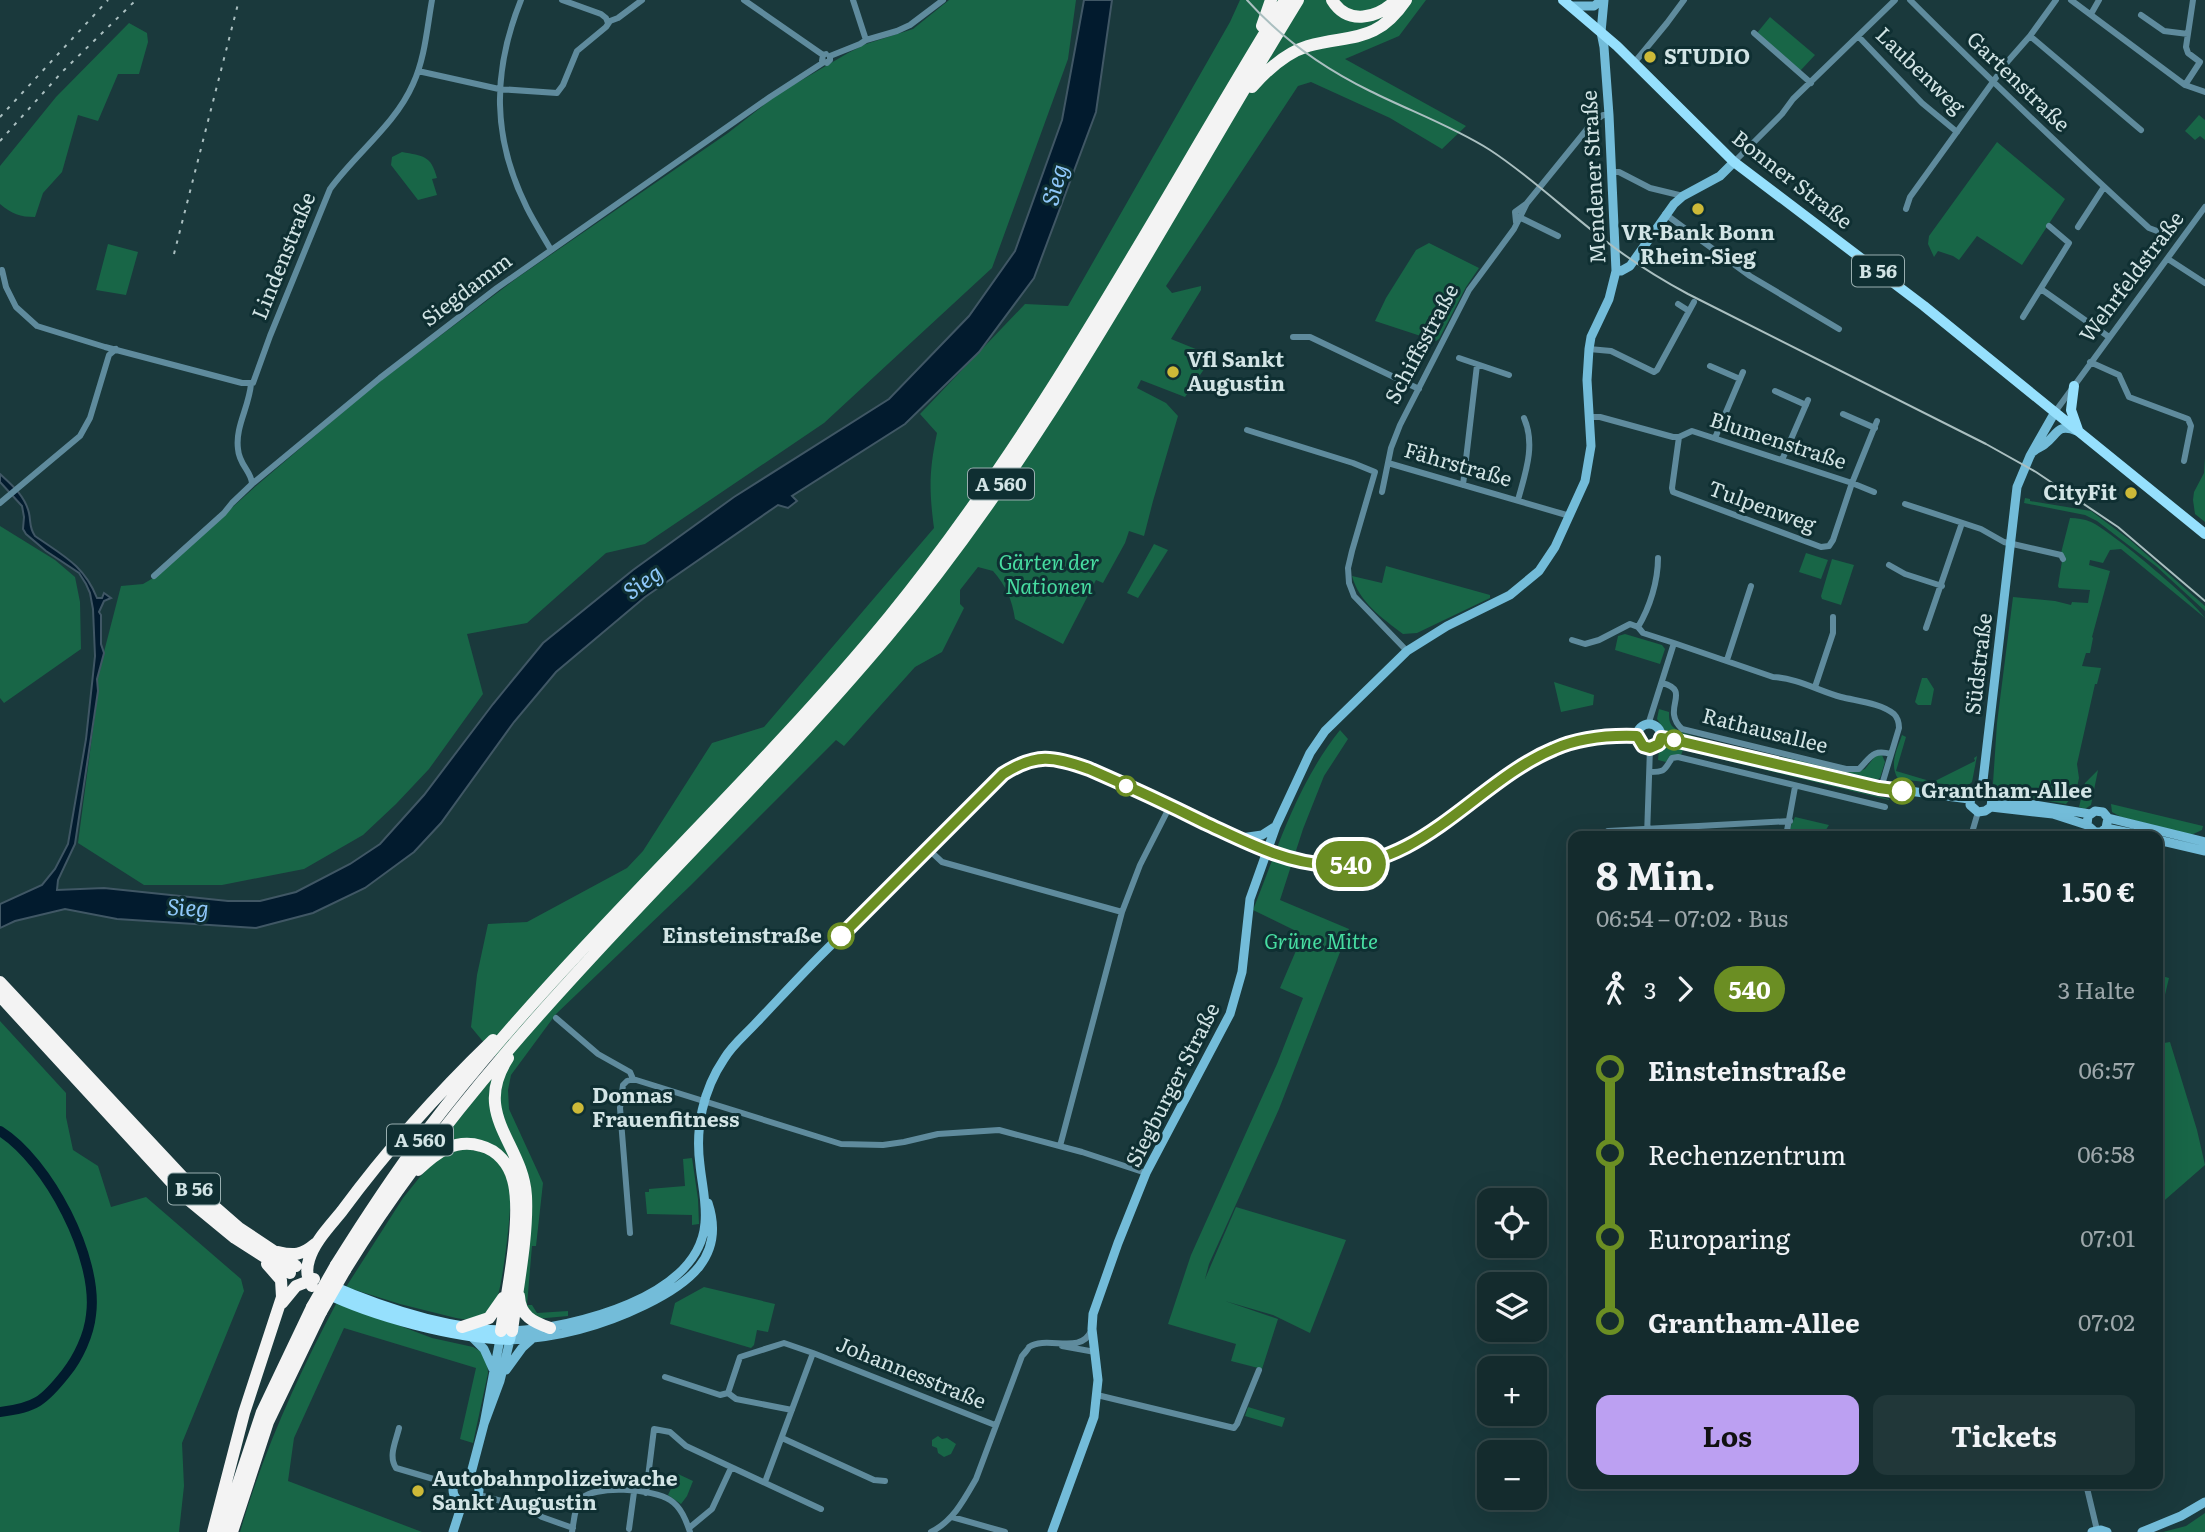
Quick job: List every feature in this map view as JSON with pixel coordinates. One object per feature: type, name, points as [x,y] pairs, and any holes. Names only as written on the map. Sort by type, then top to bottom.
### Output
[{"type":"highway","points":[[1243,68],[1271,0]]},
{"type":"highway","name":"A 560","points":[[222,1532],[262,1412],[377,1201],[426,1132],[549,987],[835,679],[934,559],[979,498],[1052,388],[1285,0]]},
{"type":"highway","name":"A 560","points":[[340,1268],[433,1140],[530,1024],[833,698],[888,636],[969,530],[1047,416],[1298,0]]},
{"type":"highway","points":[[1332,0],[1344,12],[1357,17],[1373,16],[1387,10],[1396,0]]},
{"type":"highway","points":[[1233,109],[1269,69],[1283,58],[1308,46],[1359,37],[1378,29],[1406,0]]},
{"type":"highway","name":"B 56","points":[[0,982],[184,1196],[211,1219],[305,1277]]},
{"type":"highway","points":[[280,1306],[291,1290],[305,1277],[320,1238],[355,1192],[471,1061],[549,987]]},
{"type":"highway","name":"B 56","points":[[0,996],[99,1096]]},
{"type":"highway","points":[[530,1024],[501,1069],[494,1099],[496,1117],[525,1188],[519,1300],[524,1313],[535,1323],[550,1328]]},
{"type":"highway","points":[[394,1194],[430,1158],[452,1146],[477,1145],[496,1153],[509,1169],[516,1195],[516,1219],[507,1292],[506,1335]]},
{"type":"highway","points":[[263,1251],[301,1254],[320,1238]]},
{"type":"highway","points":[[213,1532],[244,1413],[282,1297],[281,1280],[263,1251]]},
{"type":"highway","points":[[506,1335],[520,1272]]},
{"type":"highway","points":[[466,1332],[489,1318],[507,1292]]},
{"type":"highway","name":"A 560","points":[[232,1532],[268,1422],[316,1310]]},
{"type":"main road","name":"Bonner Straße","points":[[1567,3],[1634,63],[1734,162],[1924,306],[2205,534]]},
{"type":"main road","points":[[2074,386],[2071,411],[2079,431]]},
{"type":"main road","name":"B 56","points":[[305,1277],[466,1332],[506,1335]]},
{"type":"street","name":"Lindenstraße","points":[[252,484],[252,478],[241,464],[237,440],[250,397],[251,384],[256,378],[270,336],[327,196],[343,171],[398,111],[413,86],[432,0]]},
{"type":"street","points":[[521,0],[506,43],[499,89],[500,117],[512,172],[527,209],[551,250]]},
{"type":"street","points":[[562,0],[601,14],[608,23]]},
{"type":"street","points":[[418,71],[499,89],[553,94],[562,88],[577,51],[608,23],[642,0]]},
{"type":"street","points":[[744,0],[826,58]]},
{"type":"street","points":[[853,0],[866,40]]},
{"type":"street","name":"Siegdamm","points":[[154,576],[252,484],[407,356],[551,250],[826,58],[866,40],[910,25],[943,0]]},
{"type":"street","points":[[1567,3],[1588,7],[1603,0]]},
{"type":"street","name":"Mendener Straße","points":[[1267,851],[1310,753],[1325,731],[1407,651],[1447,626],[1498,602],[1539,571],[1550,556],[1570,516],[1588,473],[1591,449],[1587,380],[1589,348],[1591,337],[1609,299],[1616,271],[1609,115],[1601,32],[1603,0]]},
{"type":"street","points":[[1634,63],[1684,0]]},
{"type":"street","points":[[1616,271],[1630,266],[1665,214],[1683,196],[1720,176],[1895,0]]},
{"type":"street","name":"Gartenstraße","points":[[1910,0],[1993,83],[2104,187],[2149,228],[2157,231]]},
{"type":"street","points":[[1906,209],[1910,197],[2008,61],[2056,0]]},
{"type":"street","points":[[2071,0],[2185,85],[2205,92]]},
{"type":"street","points":[[2091,14],[2099,0]]},
{"type":"street","points":[[2185,85],[2202,62],[2187,50],[2193,0]]},
{"type":"street","points":[[2141,15],[2164,31],[2188,34]]},
{"type":"street","points":[[1754,33],[1811,83]]},
{"type":"street","name":"Laubenweg","points":[[1858,36],[1922,103],[1957,132]]},
{"type":"street","points":[[2030,36],[2141,131]]},
{"type":"street","name":"Schiffsstraße","points":[[1382,492],[1400,425],[1469,290],[1527,203],[1592,122],[1602,115],[1609,115]]},
{"type":"street","points":[[1612,172],[1619,172],[1650,188],[1683,196]]},
{"type":"street","points":[[2078,227],[2104,187]]},
{"type":"street","name":"Wehrfeldstraße","points":[[2055,412],[2204,212]]},
{"type":"street","points":[[1665,214],[1750,276],[1839,329]]},
{"type":"street","points":[[1517,218],[1558,236]]},
{"type":"street","points":[[2023,317],[2069,243],[2049,226]]},
{"type":"street","points":[[2168,259],[2205,282]]},
{"type":"street","points":[[2,270],[6,287],[16,307],[37,326],[251,384]]},
{"type":"street","points":[[2040,289],[2109,337]]},
{"type":"street","points":[[1589,348],[1611,351],[1654,372],[1694,302]]},
{"type":"street","points":[[1678,304],[1689,311]]},
{"type":"street","points":[[1293,337],[1310,337],[1419,389]]},
{"type":"street","points":[[3,500],[80,436],[90,418],[108,355],[116,349]]},
{"type":"street","points":[[1459,358],[1509,375]]},
{"type":"street","name":"Wehrfeldstraße","points":[[2090,362],[2119,375],[2129,397],[2188,419],[2191,426],[2184,461]]},
{"type":"street","points":[[1463,485],[1477,365]]},
{"type":"street","points":[[1710,366],[1741,375],[1715,438]]},
{"type":"street","points":[[1775,391],[1807,402],[1782,460]]},
{"type":"street","name":"Südstraße","points":[[1982,789],[2017,487],[2032,452],[2055,412]]},
{"type":"street","points":[[1843,414],[1876,424],[1852,483]]},
{"type":"street","name":"Blumenstraße","points":[[1590,417],[1600,417],[1661,435],[1679,437],[1692,431],[1874,492]]},
{"type":"street","name":"Fährstraße","points":[[1518,500],[1530,455],[1528,426],[1524,418]]},
{"type":"street","points":[[2032,452],[2046,443],[2059,429],[2071,428],[2079,431]]},
{"type":"street","points":[[1247,430],[1374,472],[1348,568],[1349,583],[1354,596],[1407,651]]},
{"type":"street","name":"Tulpenweg","points":[[1679,437],[1673,492],[1821,547],[1829,546],[1833,540],[1852,483]]},
{"type":"street","name":"Fährstraße","points":[[1388,463],[1570,516]]},
{"type":"street","points":[[1905,503],[1982,529],[1996,539],[2010,544],[2061,555],[2063,559]]},
{"type":"street","points":[[1926,628],[1962,523]]},
{"type":"street","points":[[1638,628],[1658,574],[1658,558]]},
{"type":"street","points":[[1889,565],[1905,574],[1942,586]]},
{"type":"street","points":[[1727,660],[1751,586]]},
{"type":"street","points":[[1815,687],[1833,633],[1833,617]]},
{"type":"street","points":[[1572,640],[1585,644],[1630,624],[1643,633],[1773,677],[1785,677],[1888,710],[1899,721],[1899,728],[1881,788]]},
{"type":"street","points":[[1637,736],[1642,727],[1648,724],[1674,643]]},
{"type":"street","name":"Rathausallee","points":[[1662,683],[1676,689],[1672,712],[1675,722],[1682,729],[1846,769],[1859,769],[1873,754],[1881,751],[1891,754]]},
{"type":"street","points":[[1637,736],[1643,746],[1650,748],[1659,744],[1661,738],[1658,728],[1648,724]]},
{"type":"street","points":[[506,1335],[589,1318],[621,1306],[667,1283],[682,1272],[695,1256],[703,1236],[705,1195],[698,1143],[705,1101],[716,1072],[733,1047],[797,979],[1003,774],[1018,764],[1036,758],[1065,760],[1267,851],[1288,859],[1331,865],[1377,859],[1424,836],[1512,772],[1552,749],[1581,740],[1637,736]]},
{"type":"street","name":"Rathausallee","points":[[1661,738],[1881,788],[1969,799]]},
{"type":"street","points":[[1648,831],[1650,748]]},
{"type":"street","points":[[1650,772],[1667,769],[1672,758],[1678,757],[1885,807]]},
{"type":"street","points":[[1787,831],[1795,787]]},
{"type":"street","points":[[1982,789],[1989,792],[1991,802],[1986,811],[1978,811],[1972,807],[1969,799],[1974,791],[1982,789]]},
{"type":"street","points":[[1991,802],[2090,814],[2100,811],[2107,823],[2130,831]]},
{"type":"street","points":[[1991,802],[2039,811],[2087,825],[2094,831]]},
{"type":"street","points":[[1059,1146],[1122,912],[1140,865],[1170,806]]},
{"type":"street","points":[[1972,831],[1978,811]]},
{"type":"street","points":[[2087,825],[2090,814]]},
{"type":"street","points":[[1672,831],[1790,821]]},
{"type":"street","points":[[2102,831],[2107,823]]},
{"type":"street","points":[[2107,823],[2148,831]]},
{"type":"street","points":[[1239,838],[1262,835],[1276,826]]},
{"type":"street","points":[[2163,834],[2205,842]]},
{"type":"street","points":[[2163,841],[2205,851]]},
{"type":"street","points":[[928,849],[942,862],[1122,912]]},
{"type":"street","name":"Siegburger Straße","points":[[1052,1532],[1094,1417],[1098,1366],[1092,1329],[1093,1314],[1146,1173],[1230,1014],[1241,977],[1250,899],[1267,851]]},
{"type":"street","points":[[556,1018],[598,1054],[631,1073],[633,1079]]},
{"type":"street","points":[[630,1233],[620,1108],[623,1086],[633,1079],[841,1144],[883,1145],[938,1134],[999,1130],[1146,1173]]},
{"type":"street","points":[[506,1335],[532,1339],[572,1332],[608,1321],[683,1284],[703,1261],[712,1240],[713,1220],[705,1195]]},
{"type":"street","points":[[932,1532],[952,1517],[976,1479],[1022,1356],[1029,1347],[1040,1343],[1082,1342],[1092,1329]]},
{"type":"street","points":[[466,1332],[484,1349],[494,1371]]},
{"type":"street","points":[[470,1477],[494,1371],[506,1335]]},
{"type":"street","points":[[484,1424],[500,1381],[506,1335]]},
{"type":"street","points":[[500,1381],[522,1348],[532,1339]]},
{"type":"street","name":"Johannesstraße","points":[[728,1393],[740,1357],[784,1343],[995,1426]]},
{"type":"street","points":[[1053,1343],[1095,1352]]},
{"type":"street","name":"Johannesstraße","points":[[765,1482],[813,1353]]},
{"type":"street","points":[[1097,1395],[1234,1428],[1259,1370]]},
{"type":"street","points":[[665,1377],[720,1395],[728,1393],[736,1399],[792,1410]]},
{"type":"street","points":[[399,1429],[392,1456],[396,1468],[453,1485]]},
{"type":"street","points":[[646,1493],[654,1429],[670,1432],[686,1446],[821,1509]]},
{"type":"street","points":[[782,1438],[874,1480],[885,1481]]},
{"type":"street","points":[[479,1495],[524,1505],[542,1517],[572,1530],[579,1503],[587,1495],[609,1489],[646,1493],[672,1501],[682,1513],[689,1530],[712,1509],[731,1468]]},
{"type":"street","points":[[462,1504],[453,1494],[453,1485],[458,1479],[470,1477]]},
{"type":"street","points":[[462,1504],[474,1501],[479,1495],[479,1486],[470,1477]]},
{"type":"street","points":[[2087,1489],[2094,1531],[2107,1532]]},
{"type":"street","points":[[629,1529],[634,1492]]},
{"type":"street","points":[[2142,1532],[2181,1516],[2205,1502]]},
{"type":"street","points":[[453,1532],[462,1504]]},
{"type":"street","points":[[952,1517],[1005,1532]]},
{"type":"green space","points":[[949,0],[1076,0],[1068,59],[992,268],[824,423],[645,544],[606,553],[527,623],[467,634],[483,694],[429,769],[363,835],[304,869],[222,885],[144,885],[78,843],[98,691],[97,679],[121,586],[143,584],[155,577],[371,388],[517,278],[728,133],[778,94],[866,44],[913,29]]},
{"type":"green space","name":"Gärten der Nationen","points":[[1240,0],[1426,0],[1399,36],[1345,59],[1466,126],[1442,149],[1390,118],[1311,82],[1298,86],[1166,286],[1172,293],[1201,286],[1171,339],[1213,356],[1185,397],[1141,380],[1137,388],[1166,403],[1178,416],[1144,536],[1129,531],[1103,583],[1096,580],[1063,644],[1015,619],[1002,582],[993,571],[978,567],[960,590],[960,604],[964,608],[942,652],[915,667],[844,746],[836,740],[690,886],[556,1014],[511,1075],[508,1090],[509,1109],[543,1183],[536,1246],[532,1246],[527,1305],[532,1305],[537,1313],[568,1311],[568,1316],[535,1319],[531,1316],[522,1295],[529,1210],[498,1109],[505,1068],[471,1027],[477,975],[488,924],[527,922],[627,868],[643,851],[712,743],[764,727],[934,528],[931,481],[937,433],[920,414],[1025,304],[1068,306]]},
{"type":"green space","points":[[1770,17],[1815,55],[1800,71],[1757,33]]},
{"type":"green space","points":[[129,23],[147,33],[148,42],[139,74],[118,74],[98,121],[78,115],[62,172],[43,193],[35,217],[20,216],[8,210],[0,204],[0,166],[56,97]]},
{"type":"green space","points":[[2199,115],[2205,120],[2205,140],[2200,136],[2195,140],[2185,131]]},
{"type":"green space","points":[[1997,142],[2065,199],[2022,265],[1977,236],[1959,260],[1938,251],[1934,257],[1928,244],[1929,236]]},
{"type":"green space","points":[[402,152],[421,156],[429,161],[437,178],[432,179],[437,195],[418,200],[391,165],[392,157]]},
{"type":"green space","points":[[1429,243],[1479,268],[1436,341],[1375,321],[1416,250]]},
{"type":"green space","points":[[108,244],[138,252],[126,295],[96,290]]},
{"type":"green space","points":[[2205,458],[2205,522],[2195,514],[2193,500],[2204,473]]},
{"type":"green space","points":[[2025,498],[2091,511],[2130,540],[2205,606],[2205,611],[2157,567],[2097,521],[2085,515],[2024,503]]},
{"type":"green space","points":[[2070,518],[2091,522],[2116,538],[2205,618],[2121,549],[2110,550],[2103,563],[2090,560],[2089,565],[2110,571],[2090,653],[2086,653],[2082,666],[2101,668],[2077,764],[2079,778],[2076,792],[2066,804],[2001,793],[1994,789],[1993,783],[1997,723],[2013,597],[2071,605],[2072,602],[2088,603],[2090,590],[2058,586],[2063,555],[2061,553]]},
{"type":"green space","points":[[0,526],[55,560],[75,577],[80,602],[81,649],[4,703],[0,698]]},
{"type":"green space","points":[[1154,544],[1168,550],[1138,598],[1127,593]]},
{"type":"green space","points":[[1806,553],[1828,560],[1821,579],[1799,572]]},
{"type":"green space","points":[[1832,559],[1854,565],[1841,605],[1822,599],[1821,596]]},
{"type":"green space","points":[[1386,566],[1490,595],[1490,598],[1417,633],[1403,634],[1366,602],[1352,576],[1382,583]]},
{"type":"green space","points":[[1625,634],[1662,645],[1665,649],[1660,664],[1615,650],[1618,636]]},
{"type":"green space","points":[[1922,678],[1927,678],[1934,689],[1931,705],[1918,705],[1915,702]]},
{"type":"green space","points":[[1554,682],[1594,695],[1593,705],[1561,712]]},
{"type":"green space","points":[[1659,709],[1669,712],[1673,727],[1684,733],[1730,746],[1857,772],[1865,769],[1877,754],[1882,755],[1885,762],[1880,778],[1876,780],[1847,777],[1682,738],[1666,732],[1657,719]]},
{"type":"green space","name":"Grüne Mitte","points":[[1340,730],[1348,739],[1324,776],[1280,900],[1349,929],[1279,1109],[1209,1264],[1205,1279],[1236,1207],[1346,1240],[1310,1333],[1273,1315],[1225,1301],[1278,1319],[1262,1369],[1231,1361],[1236,1344],[1168,1324],[1191,1255],[1277,1064],[1303,998],[1280,988],[1298,946],[1291,942],[1296,931],[1253,910],[1300,794]]},
{"type":"green space","points":[[1902,735],[1906,737],[1896,771],[1933,782],[1975,761],[1977,756],[1972,782],[1966,787],[1898,779],[1895,773],[1894,762]]},
{"type":"green space","points":[[1665,746],[1688,749],[1889,800],[1683,750],[1681,755],[1669,757],[1666,762],[1658,760],[1659,749]]},
{"type":"green space","points":[[2098,770],[2091,805],[2085,809],[2079,807],[2085,783]]},
{"type":"green space","points":[[2111,804],[2203,826],[2202,830],[2191,835],[2121,817],[2112,812]]},
{"type":"green space","points":[[1795,817],[1829,825],[1825,831],[1789,830]]},
{"type":"green space","points":[[2163,976],[2169,978],[2163,1003]]},
{"type":"green space","points":[[0,1021],[66,1093],[66,1117],[73,1150],[98,1166],[111,1207],[146,1197],[241,1279],[244,1291],[182,1443],[184,1486],[179,1532],[0,1532]]},
{"type":"green space","points":[[2163,1040],[2164,1043],[2170,1042],[2205,1165],[2163,1202]]},
{"type":"green space","points":[[492,1077],[516,1168],[490,1146],[433,1152]]},
{"type":"green space","points":[[467,1149],[494,1157],[510,1184],[509,1224],[502,1276],[497,1298],[488,1313],[468,1320],[456,1318],[346,1287],[403,1198],[419,1178],[435,1161],[455,1151]]},
{"type":"green space","points":[[692,1158],[699,1224],[692,1225],[692,1215],[647,1214],[645,1192],[649,1192],[649,1189],[685,1186],[683,1159]]},
{"type":"green space","points":[[704,1287],[775,1304],[768,1332],[757,1330],[751,1348],[670,1324],[675,1303]]},
{"type":"green space","points":[[337,1302],[432,1338],[480,1351],[487,1361],[488,1373],[473,1443],[460,1439],[476,1368],[344,1328],[294,1438],[288,1481],[422,1532],[240,1532],[282,1414]]},
{"type":"green space","points":[[1248,1407],[1285,1418],[1282,1427],[1245,1416]]},
{"type":"green space","points":[[938,1436],[956,1444],[951,1454],[944,1457],[932,1446],[932,1440]]},
{"type":"green space","points":[[678,1474],[693,1481],[681,1504],[668,1495]]},
{"type":"green space","points":[[2205,1513],[2205,1532],[2163,1532],[2186,1526]]},
{"type":"water","name":"Sieg","points":[[1084,0],[1112,0],[1096,112],[1034,278],[979,352],[905,424],[792,496],[797,501],[788,508],[778,505],[645,597],[556,672],[514,722],[441,823],[414,852],[365,888],[313,913],[256,928],[117,919],[65,909],[15,921],[0,928],[0,904],[42,885],[55,869],[68,844],[86,739],[95,656],[93,609],[86,584],[79,573],[26,534],[23,529],[22,506],[0,482],[0,474],[18,491],[24,501],[35,536],[79,569],[97,598],[102,598],[104,593],[111,598],[104,601],[99,612],[104,653],[97,679],[98,691],[75,844],[58,880],[57,890],[104,888],[228,901],[260,901],[296,892],[350,864],[380,844],[424,795],[543,643],[633,570],[734,497],[889,399],[969,316],[1015,251],[1062,120]]},
{"type":"waterway","points":[[0,1131],[36,1164],[52,1187],[78,1240],[87,1266],[91,1292],[88,1330],[79,1353],[66,1373],[38,1402],[0,1412]]},
{"type":"tram line","points":[[1247,0],[1289,40],[1320,62],[1353,82],[1490,150],[1613,247],[1666,282],[2036,472],[2118,527],[2205,601]]},
{"type":"railway","points":[[0,117],[108,0]]},
{"type":"railway","points":[[0,141],[62,72],[136,0]]},
{"type":"railway","points":[[174,254],[239,0]]},
{"type":"bus line","name":"540","points":[[841,936],[1003,774],[1018,764],[1036,758],[1065,760],[1089,769],[1279,856],[1331,865],[1377,859],[1399,850],[1424,836],[1512,772],[1552,749],[1602,737],[1637,736],[1646,748],[1659,744],[1661,738],[1674,740],[1902,791]]},
{"type":"place","name":"STUDIO","points":[[1650,57]]},
{"type":"place","name":"VR-Bank Bonn Rhein-Sieg","points":[[1698,209]]},
{"type":"place","name":"Vfl Sankt Augustin","points":[[1173,372]]},
{"type":"place","name":"CityFit","points":[[2131,493]]},
{"type":"place","name":"Grantham-Allee","points":[[1902,791]]},
{"type":"place","name":"Einsteinstraße","points":[[841,936]]},
{"type":"place","name":"Donnas Frauenfitness","points":[[578,1108]]},
{"type":"place","name":"Autobahnpolizeiwache Sankt Augustin","points":[[418,1491]]}]
